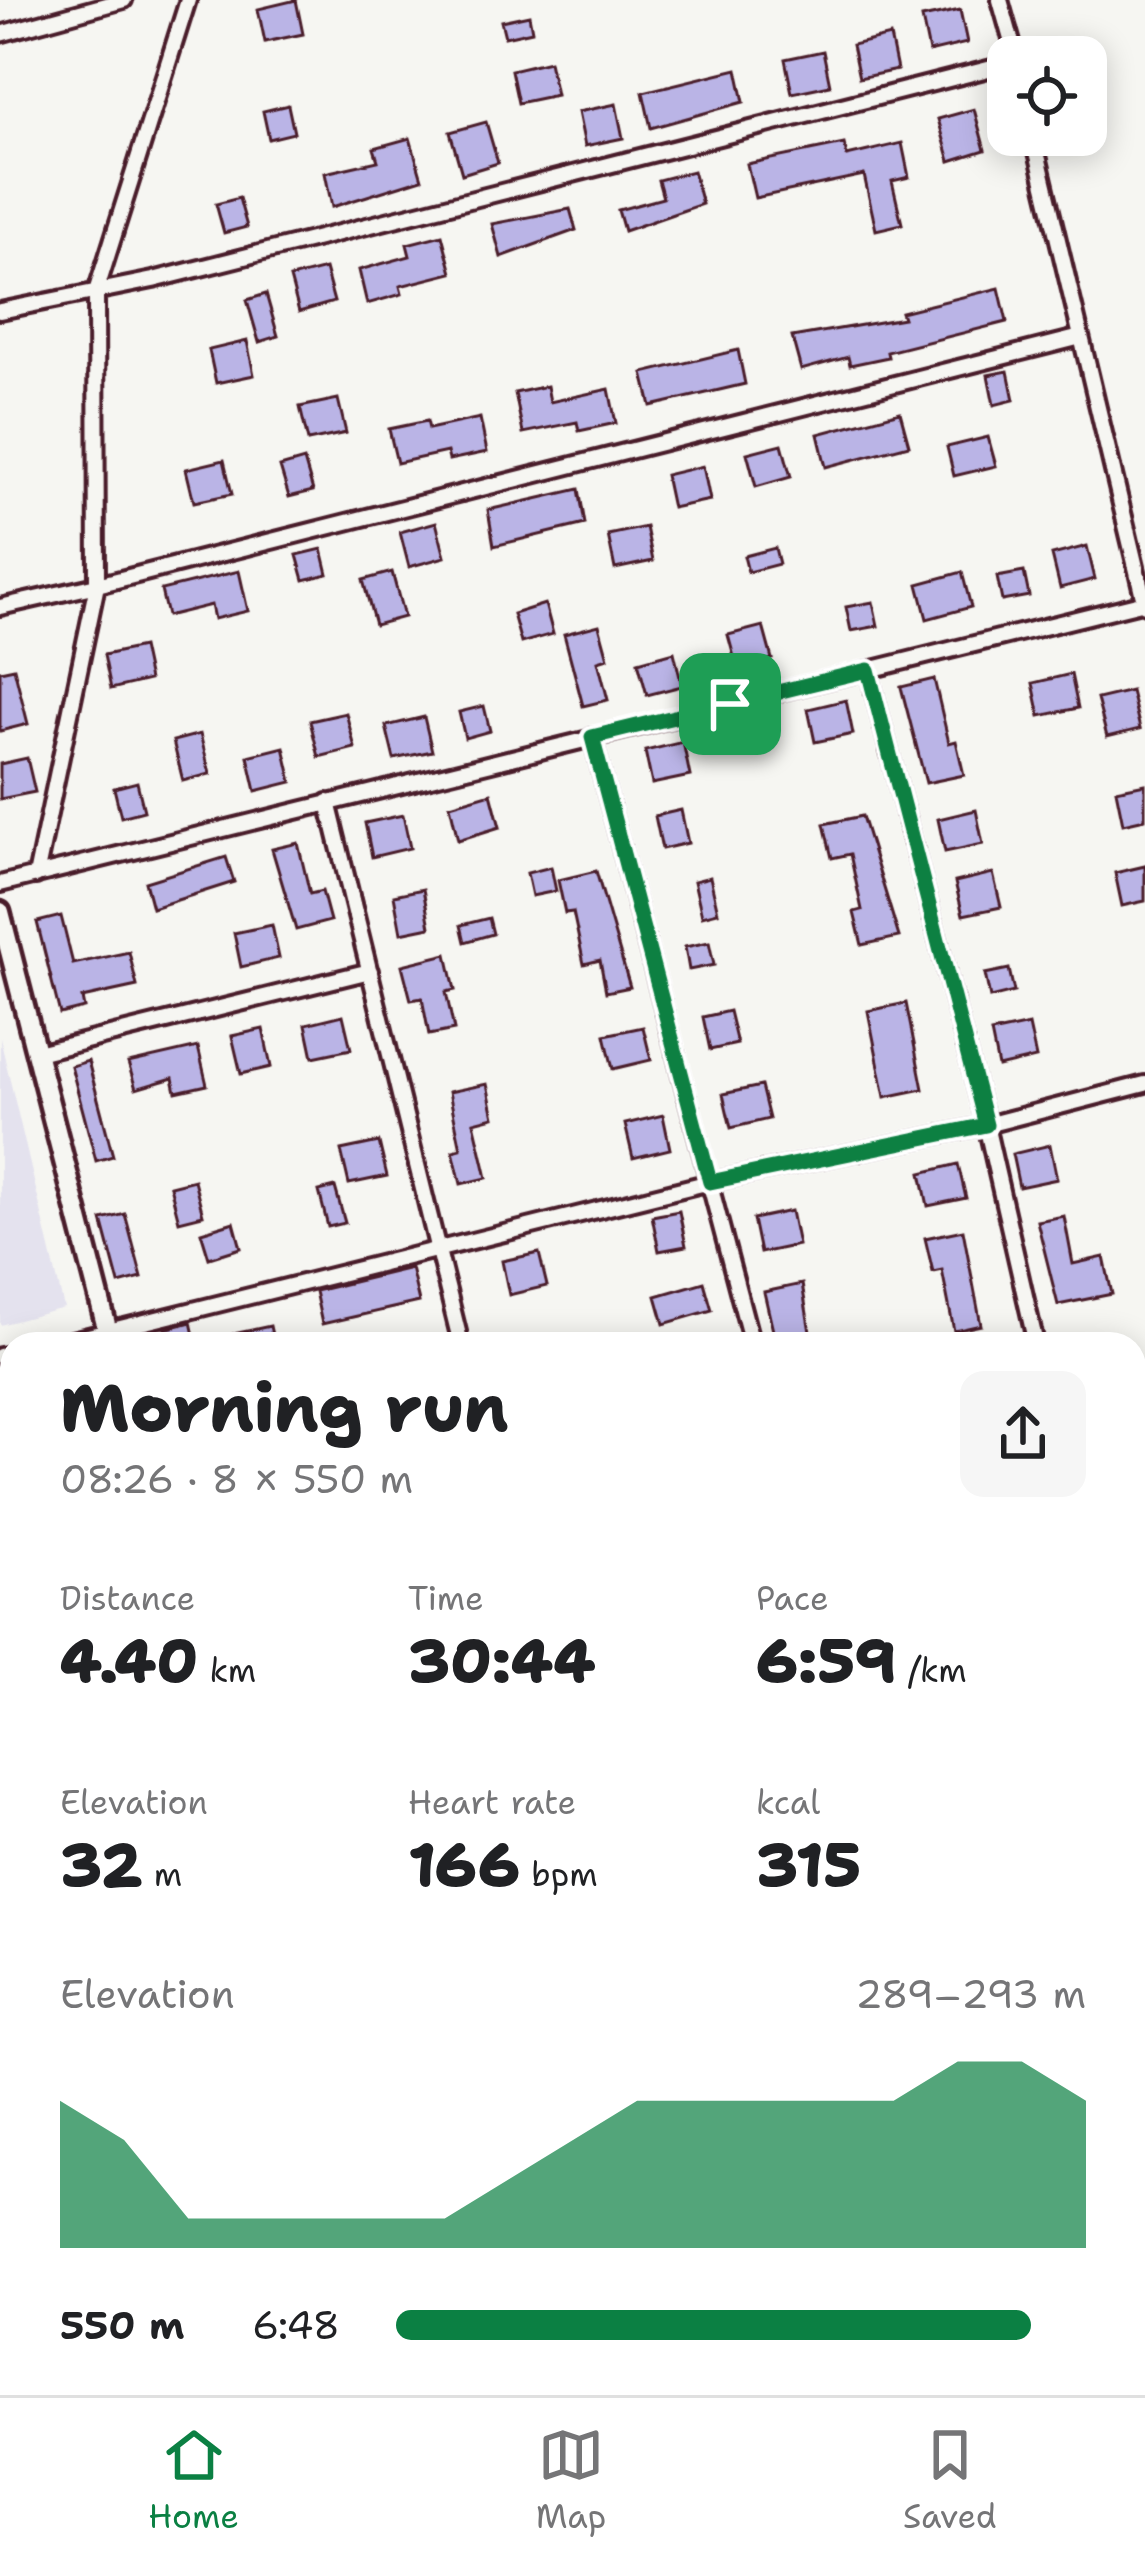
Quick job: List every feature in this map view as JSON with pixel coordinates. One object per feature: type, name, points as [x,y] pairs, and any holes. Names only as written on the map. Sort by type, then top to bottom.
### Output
[{"type":"street","points":[[0,34],[124,0]]},
{"type":"street","points":[[36,876],[97,585],[96,292],[188,0]]},
{"type":"street","points":[[1000,0],[1010,36]]},
{"type":"street","points":[[0,311],[96,292],[987,69]]},
{"type":"street","points":[[0,884],[1145,603],[1038,156]]},
{"type":"street","points":[[0,607],[1081,337]]},
{"type":"street","points":[[868,670],[986,1125],[1033,1332]]},
{"type":"street","points":[[592,737],[749,1332]]},
{"type":"street","points":[[328,802],[457,1332]]},
{"type":"street","points":[[0,911],[107,1332]]},
{"type":"street","points":[[37,1053],[370,971]]},
{"type":"street","points":[[131,1332],[710,1182],[986,1125],[1145,1084]]},
{"type":"shaded area","points":[[0,1038],[64,1308],[0,1325]]},
{"type":"building","points":[[296,0],[303,34],[265,42],[258,9]]},
{"type":"building","points":[[960,10],[967,43],[929,52],[922,18]]},
{"type":"building","points":[[529,15],[532,31],[505,37],[501,21]]},
{"type":"building","points":[[890,36],[897,70],[859,78],[852,45]]},
{"type":"building","points":[[823,51],[830,85],[792,93],[785,59]]},
{"type":"building","points":[[549,61],[556,95],[518,103],[511,70]]},
{"type":"building","points":[[737,69],[744,102],[651,128],[643,92]]},
{"type":"building","points":[[616,104],[623,138],[585,146],[578,112]]},
{"type":"building","points":[[288,105],[294,133],[269,139],[263,111]]},
{"type":"building","points":[[974,109],[985,150],[950,161],[938,119]]},
{"type":"building","points":[[486,122],[498,163],[462,174],[450,132]]},
{"type":"building","points":[[410,138],[422,179],[332,207],[325,173],[378,161],[374,148]]},
{"type":"building","points":[[902,143],[909,177],[892,181],[902,224],[876,230],[864,175],[755,198],[747,164],[844,144],[847,156]]},
{"type":"building","points":[[693,171],[702,204],[624,231],[618,210],[663,198],[658,180]]},
{"type":"building","points":[[239,198],[247,227],[224,233],[216,204]]},
{"type":"building","points":[[570,209],[576,230],[501,257],[492,224]]},
{"type":"building","points":[[442,235],[452,273],[400,286],[402,294],[367,304],[359,270],[410,256],[407,244]]},
{"type":"building","points":[[325,269],[334,302],[299,312],[290,278]]},
{"type":"building","points":[[999,288],[1007,322],[887,352],[888,357],[850,365],[848,357],[801,370],[792,337],[903,318],[901,312]]},
{"type":"building","points":[[266,294],[278,336],[259,342],[247,300]]},
{"type":"building","points":[[247,341],[254,375],[216,383],[209,350]]},
{"type":"building","points":[[738,350],[745,384],[651,406],[643,373]]},
{"type":"building","points":[[1008,371],[1014,400],[994,405],[988,375]]},
{"type":"building","points":[[547,386],[550,402],[609,389],[616,423],[579,431],[577,422],[523,433],[515,393]]},
{"type":"building","points":[[338,399],[346,433],[308,441],[300,407]]},
{"type":"building","points":[[900,412],[909,445],[826,467],[818,434]]},
{"type":"building","points":[[480,418],[487,452],[449,460],[447,452],[397,463],[389,429],[427,421],[429,429]]},
{"type":"building","points":[[988,437],[996,466],[954,476],[947,447]]},
{"type":"building","points":[[782,444],[791,477],[756,487],[747,453]]},
{"type":"building","points":[[224,460],[232,494],[194,502],[186,469]]},
{"type":"building","points":[[304,460],[313,491],[289,497],[280,467]]},
{"type":"building","points":[[703,466],[710,500],[672,508],[665,475]]},
{"type":"building","points":[[579,489],[585,524],[494,546],[488,510]]},
{"type":"building","points":[[436,522],[445,557],[409,567],[400,532]]},
{"type":"building","points":[[646,527],[653,561],[615,569],[608,535]]},
{"type":"building","points":[[1087,546],[1095,579],[1060,588],[1052,555]]},
{"type":"building","points":[[775,548],[779,564],[748,572],[744,556]]},
{"type":"building","points":[[322,549],[328,574],[304,580],[297,555]]},
{"type":"building","points":[[239,571],[248,611],[214,619],[211,605],[167,616],[161,590]]},
{"type":"building","points":[[392,572],[404,617],[375,625],[363,580]]},
{"type":"building","points":[[962,572],[971,607],[927,619],[918,584]]},
{"type":"building","points":[[1024,572],[1029,596],[1002,601],[997,577]]},
{"type":"building","points":[[873,602],[878,626],[851,631],[846,607]]},
{"type":"building","points":[[545,604],[553,634],[521,643],[513,614]]},
{"type":"building","points":[[599,625],[608,658],[598,661],[608,700],[583,706],[564,634]]},
{"type":"building","points":[[763,626],[772,659],[737,668],[728,635]]},
{"type":"building","points":[[142,647],[149,680],[111,689],[104,655]]},
{"type":"building","points":[[674,652],[682,686],[647,695],[638,662]]},
{"type":"building","points":[[14,668],[28,724],[0,731],[0,671]]},
{"type":"building","points":[[1071,674],[1078,708],[1040,716],[1033,683]]},
{"type":"building","points":[[934,679],[949,743],[956,741],[964,775],[926,783],[901,687]]},
{"type":"building","points":[[1131,691],[1140,729],[1107,737],[1097,699]]},
{"type":"building","points":[[846,700],[853,734],[815,742],[808,709]]},
{"type":"building","points":[[484,706],[490,731],[465,738],[459,712]]},
{"type":"building","points":[[346,713],[355,748],[319,757],[310,721]]},
{"type":"building","points":[[424,717],[432,751],[394,759],[386,726]]},
{"type":"building","points":[[200,734],[210,774],[183,781],[173,741]]},
{"type":"building","points":[[683,742],[690,776],[652,784],[645,751]]},
{"type":"building","points":[[284,747],[292,782],[256,791],[248,756]]},
{"type":"building","points":[[27,758],[35,792],[0,799],[0,764]]},
{"type":"building","points":[[137,782],[144,811],[121,817],[114,788]]},
{"type":"building","points":[[1145,784],[1145,819],[1123,824],[1116,790]]},
{"type":"building","points":[[491,793],[500,827],[458,840],[450,805]]},
{"type":"building","points":[[681,810],[688,843],[662,849],[655,816]]},
{"type":"building","points":[[976,810],[983,844],[945,852],[938,819]]},
{"type":"building","points":[[403,815],[410,848],[372,857],[365,823]]},
{"type":"building","points":[[862,816],[899,937],[862,945],[854,912],[862,910],[850,854],[832,858],[824,824]]},
{"type":"building","points":[[298,843],[310,894],[322,891],[330,921],[296,930],[272,849]]},
{"type":"building","points":[[226,857],[234,882],[152,908],[145,882]]},
{"type":"building","points":[[1145,866],[1145,901],[1122,906],[1115,873]]},
{"type":"building","points":[[551,867],[556,891],[532,896],[527,873]]},
{"type":"building","points":[[596,871],[630,987],[606,992],[600,960],[584,964],[573,912],[565,913],[558,880]]},
{"type":"building","points":[[993,873],[1001,907],[963,915],[955,882]]},
{"type":"building","points":[[710,877],[718,912],[702,916],[694,881]]},
{"type":"building","points":[[423,889],[430,927],[401,933],[394,895]]},
{"type":"building","points":[[61,916],[73,964],[129,952],[137,986],[82,998],[84,1008],[60,1014],[37,922]]},
{"type":"building","points":[[489,918],[493,934],[465,942],[461,925]]},
{"type":"building","points":[[272,925],[279,958],[241,967],[234,933]]},
{"type":"building","points":[[709,942],[714,965],[689,970],[685,947]]},
{"type":"building","points":[[447,954],[455,990],[446,992],[454,1030],[429,1035],[422,998],[411,1000],[402,965]]},
{"type":"building","points":[[1009,969],[1014,992],[990,998],[985,974]]},
{"type":"building","points":[[906,1003],[923,1089],[885,1097],[868,1011]]},
{"type":"building","points":[[729,1011],[737,1044],[710,1050],[703,1017]]},
{"type":"building","points":[[343,1015],[351,1049],[313,1057],[306,1024]]},
{"type":"building","points":[[1029,1025],[1036,1058],[998,1067],[991,1033]]},
{"type":"building","points":[[643,1027],[651,1060],[613,1069],[605,1035]]},
{"type":"building","points":[[263,1029],[271,1067],[241,1074],[232,1036]]},
{"type":"building","points":[[198,1047],[207,1085],[176,1092],[173,1078],[136,1089],[128,1063]]},
{"type":"building","points":[[88,1061],[113,1156],[96,1161],[71,1066]]},
{"type":"building","points":[[487,1084],[494,1117],[474,1122],[487,1178],[461,1184],[453,1151],[461,1149],[449,1092]]},
{"type":"building","points":[[761,1086],[769,1119],[731,1128],[723,1094]]},
{"type":"building","points":[[663,1115],[670,1149],[633,1158],[625,1124]]},
{"type":"building","points":[[379,1142],[387,1176],[349,1184],[341,1150]]},
{"type":"building","points":[[1050,1145],[1057,1179],[1019,1187],[1012,1154]]},
{"type":"building","points":[[958,1164],[966,1198],[928,1206],[921,1173]]},
{"type":"building","points":[[194,1180],[203,1215],[179,1221],[170,1186]]},
{"type":"building","points":[[335,1187],[345,1223],[328,1227],[319,1191]]},
{"type":"building","points":[[679,1211],[686,1246],[659,1251],[652,1216]]},
{"type":"building","points":[[791,1211],[798,1245],[760,1253],[753,1219]]},
{"type":"building","points":[[125,1214],[142,1278],[119,1284],[102,1220]]},
{"type":"building","points":[[1064,1216],[1073,1264],[1104,1257],[1112,1294],[1058,1305],[1037,1221]]},
{"type":"building","points":[[234,1222],[241,1248],[209,1258],[201,1232]]},
{"type":"building","points":[[963,1230],[981,1325],[954,1331],[942,1270],[933,1272],[925,1238]]},
{"type":"building","points":[[539,1253],[547,1286],[509,1295],[502,1261]]},
{"type":"building","points":[[411,1268],[419,1302],[322,1324],[315,1291]]},
{"type":"building","points":[[704,1282],[712,1310],[664,1324],[656,1296]]},
{"type":"building","points":[[802,1284],[810,1332],[773,1332],[764,1292]]},
{"type":"building","points":[[191,1322],[193,1332],[166,1332]]},
{"type":"route","points":[[868,670],[986,1125],[710,1182],[592,737],[730,704],[868,670]]}]
